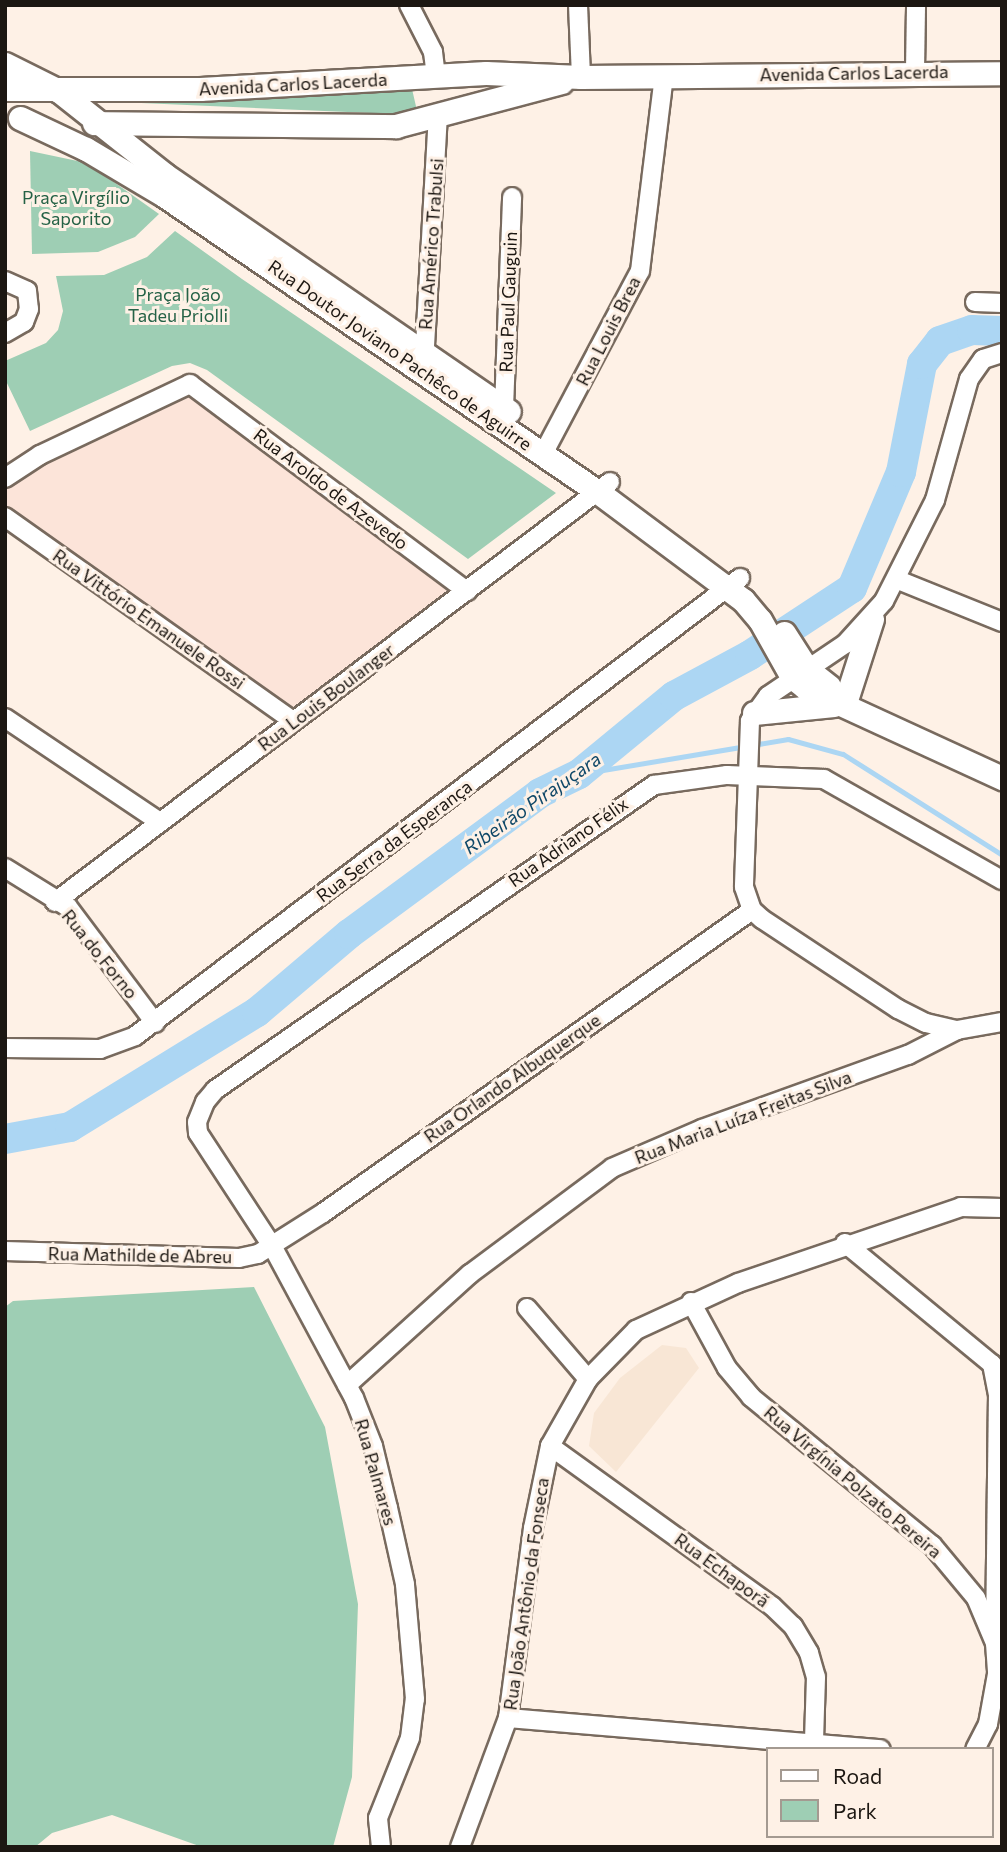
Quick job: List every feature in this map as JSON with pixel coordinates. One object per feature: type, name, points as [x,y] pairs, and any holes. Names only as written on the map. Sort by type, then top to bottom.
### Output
[{"type":"main road","name":"Rua Doutor Joviano Pachêco de Aguirre","points":[[5,64],[58,91],[165,175],[604,487],[734,584],[766,616],[799,673]]},
{"type":"main road","name":"Avenida Carlos Lacerda","points":[[5,89],[58,91],[486,73],[581,78],[915,71],[1002,72]]},
{"type":"main road","points":[[440,77],[457,93],[458,104],[445,114]]},
{"type":"main road","name":"Avenida Carlos Lacerda","points":[[13,118],[170,126],[396,126],[581,78]]},
{"type":"main road","name":"Rua Doutor Joviano Pachêco de Aguirre","points":[[13,118],[86,149],[165,195],[424,361],[504,408],[548,447]]},
{"type":"main road","points":[[165,175],[159,156],[170,126]]},
{"type":"main road","points":[[846,706],[872,619]]},
{"type":"main road","points":[[799,673],[846,706],[1002,778]]},
{"type":"main road","points":[[757,719],[809,706],[846,706]]},
{"type":"street","points":[[409,5],[433,52],[440,77]]},
{"type":"street","points":[[578,5],[581,78]]},
{"type":"street","points":[[915,71],[916,5]]},
{"type":"street","name":"Rua Louis Brea","points":[[548,447],[640,271],[664,76]]},
{"type":"street","name":"Rua Américo Trabulsi","points":[[424,361],[445,114]]},
{"type":"street","name":"Rua Paul Gauguin","points":[[504,408],[512,197]]},
{"type":"street","points":[[5,281],[27,291],[29,309],[24,322],[5,333]]},
{"type":"street","points":[[975,302],[1002,303]]},
{"type":"street","points":[[1001,353],[983,359],[969,379],[934,500],[898,580],[872,619],[799,673],[757,719],[745,772],[744,887],[752,910],[872,995],[926,1023],[957,1030],[1002,1022]]},
{"type":"street","name":"Rua Aroldo de Azevedo","points":[[5,478],[40,455],[161,394],[182,385],[194,387],[467,591]]},
{"type":"street","name":"Rua Louis Boulanger","points":[[55,902],[604,487]]},
{"type":"street","name":"Rua Vittório Emanuele Rossi","points":[[5,517],[293,721]]},
{"type":"street","points":[[898,580],[1002,622]]},
{"type":"street","name":"Rua Serra da Esperança","points":[[5,1048],[100,1049],[117,1045],[155,1023],[734,584]]},
{"type":"street","points":[[5,718],[160,822]]},
{"type":"street","name":"Rua Adriano Félix","points":[[198,1133],[199,1112],[215,1090],[626,801],[654,785],[680,778],[745,772],[801,776],[837,784],[1002,880]]},
{"type":"street","name":"Rua do Forno","points":[[5,868],[55,902],[68,907],[155,1023]]},
{"type":"street","name":"Rua Orlando Albuquerque","points":[[272,1246],[752,910]]},
{"type":"street","name":"Rua Maria Luíza Freitas Silva","points":[[347,1385],[470,1274],[612,1168],[702,1129],[908,1055],[957,1030]]},
{"type":"street","points":[[5,1032],[27,1047]]},
{"type":"street","name":"Rua Palmares","points":[[198,1133],[272,1246],[347,1385],[373,1446],[405,1584],[413,1648],[415,1699],[410,1738],[378,1818],[381,1847]]},
{"type":"street","name":"Rua João Antônio da Fonseca","points":[[460,1847],[508,1718],[533,1528],[550,1446],[588,1379],[636,1330],[691,1302],[845,1243],[961,1207],[1002,1208]]},
{"type":"street","points":[[845,1243],[992,1364],[998,1394],[995,1643]]},
{"type":"street","name":"Rua Mathilde de Abreu","points":[[5,1251],[239,1258],[272,1246]]},
{"type":"street","name":"Rua Virgínia Polzato Pereira","points":[[691,1302],[727,1368],[751,1397],[932,1545],[954,1568],[976,1598],[995,1643],[992,1704],[976,1747]]},
{"type":"street","points":[[527,1308],[588,1379]]},
{"type":"street","name":"Rua Echaporã","points":[[550,1446],[772,1606],[793,1626],[809,1653],[816,1677],[814,1742]]},
{"type":"street","points":[[508,1718],[862,1747]]},
{"type":"street","name":"Rua João Antônio da Fonseca","points":[[449,1847],[473,1809]]},
{"type":"shaded area","points":[[184,375],[467,591],[293,721],[5,517],[5,482]]},
{"type":"shaded area","points":[[662,1345],[686,1348],[699,1368],[616,1472],[589,1446],[594,1413],[620,1378]]},
{"type":"green space","points":[[412,89],[418,115],[141,103],[135,95],[258,97]]},
{"type":"green space","name":"Praça Virgílio Saporito","points":[[30,151],[87,163],[159,214],[135,237],[98,252],[32,254]]},
{"type":"green space","name":"Praça João Tadeu Priolli","points":[[175,231],[556,493],[468,559],[207,370],[190,363],[172,366],[30,431],[5,379],[5,361],[46,343],[58,330],[63,311],[56,276],[104,275],[147,257]]},
{"type":"green space","points":[[254,1287],[325,1427],[358,1604],[352,1777],[333,1847],[202,1847],[112,1815],[52,1833],[35,1847],[5,1847],[5,1307],[13,1301]]},
{"type":"waterway","name":"Ribeirão Pirajuçara","points":[[5,1139],[70,1127],[257,1012],[349,934],[540,793],[579,774],[674,696],[750,655],[852,588],[901,472],[922,364],[940,341],[972,330],[1002,331]]},
{"type":"waterway","points":[[579,774],[788,739],[843,754],[1002,855]]}]
